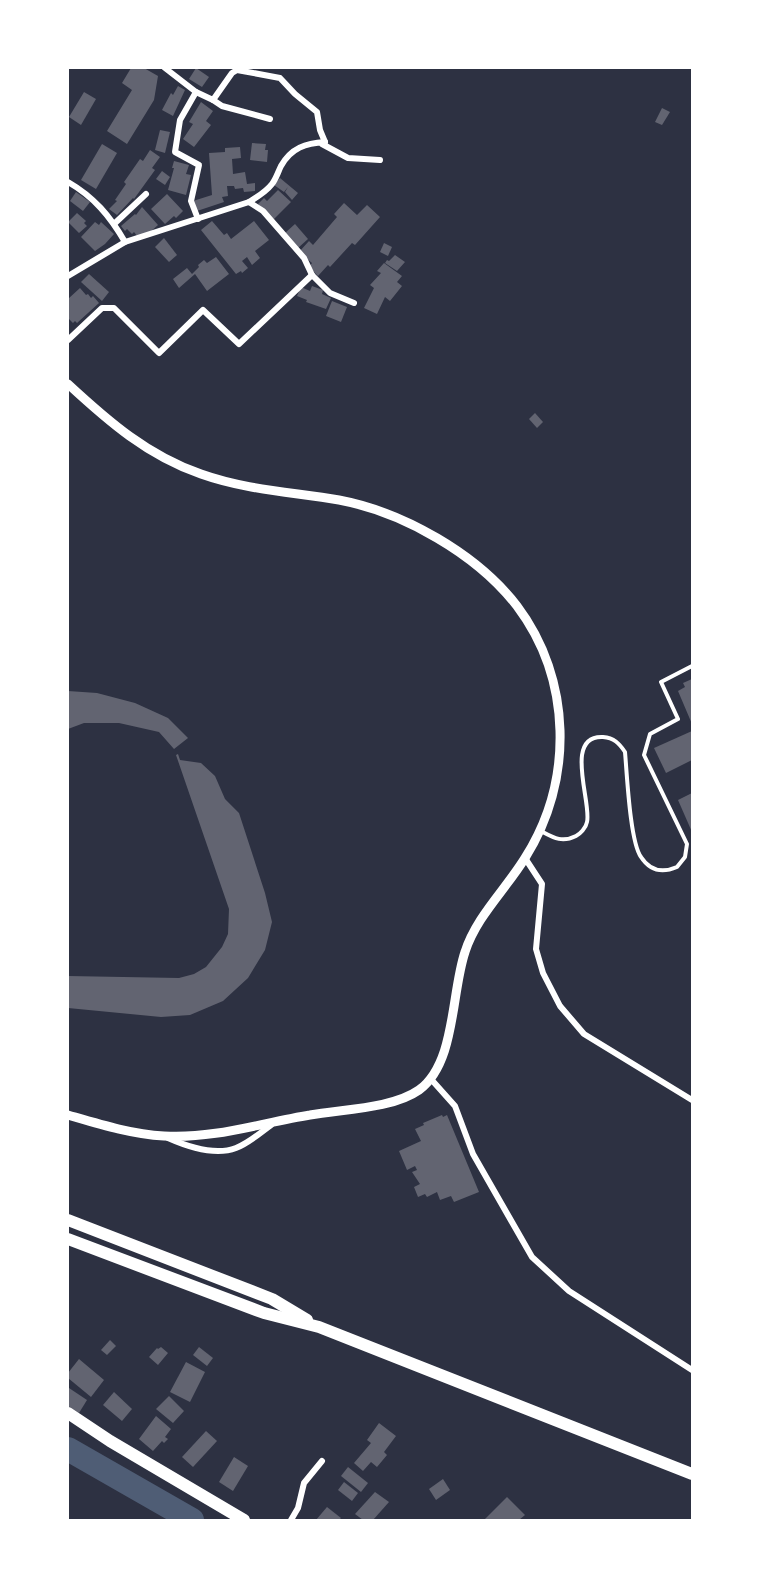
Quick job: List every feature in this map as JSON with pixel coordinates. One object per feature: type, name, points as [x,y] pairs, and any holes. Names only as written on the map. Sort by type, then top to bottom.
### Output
[{"type":"main road","points":[[68,1220],[272,1299],[319,1327]]},
{"type":"main road","points":[[68,1239],[264,1314],[319,1327],[693,1474]]},
{"type":"main road","points":[[68,1413],[110,1441],[244,1521]]},
{"type":"street","points":[[165,68],[196,92],[222,106],[270,119]]},
{"type":"street","points":[[213,100],[232,73],[237,70],[280,78],[317,112],[320,130],[326,142]]},
{"type":"street","points":[[196,92],[180,120],[175,152],[199,165],[191,201],[198,219]]},
{"type":"street","points":[[326,142],[322,144],[348,158],[380,160]]},
{"type":"street","points":[[68,276],[125,242],[249,202],[268,189],[283,163],[302,144],[326,142]]},
{"type":"street","points":[[68,182],[89,195],[114,224],[125,242]]},
{"type":"street","points":[[114,224],[146,194]]},
{"type":"street","points":[[249,202],[263,211],[304,258],[312,275],[330,293],[354,303]]},
{"type":"street","points":[[68,340],[102,308],[114,308],[159,353],[203,310],[239,344],[312,275]]},
{"type":"street","points":[[68,384],[110,423],[178,465],[236,485],[340,501],[394,517],[444,542],[494,581],[516,605],[545,655],[557,694],[560,714],[560,757],[552,801],[541,831],[465,949],[456,986],[447,1045],[440,1064],[420,1090],[401,1099],[380,1104],[208,1134],[164,1136],[107,1126],[68,1115]]},
{"type":"street","points":[[525,858],[542,884],[537,949],[543,972],[560,1006],[584,1034],[693,1100]]},
{"type":"street","points":[[430,1078],[455,1106],[473,1154],[532,1257],[569,1291],[693,1370]]},
{"type":"street","points":[[164,1136],[183,1144],[222,1150],[235,1148],[274,1122]]},
{"type":"street","points":[[291,1521],[298,1508],[304,1483],[322,1461]]},
{"type":"lane","points":[[541,831],[558,840],[569,840],[580,834],[587,822],[581,754],[589,742],[598,737],[609,738],[618,742],[625,752],[634,839],[640,856],[649,866],[660,871],[678,867],[685,857],[687,844],[644,755],[650,734],[678,719],[661,682],[693,666]]},
{"type":"building","points":[[131,68],[144,68],[158,76],[154,100],[127,144],[107,131],[132,90],[122,83]]},
{"type":"building","points":[[196,68],[209,77],[202,87],[189,79]]},
{"type":"building","points":[[178,86],[185,90],[173,116],[162,110],[171,93],[173,95]]},
{"type":"building","points":[[84,92],[96,99],[81,125],[69,117]]},
{"type":"building","points":[[201,102],[213,111],[206,121],[211,125],[194,147],[183,139],[193,124],[189,122]]},
{"type":"building","points":[[662,108],[670,112],[662,125],[655,122]]},
{"type":"building","points":[[160,130],[170,132],[165,153],[155,150]]},
{"type":"building","points":[[252,143],[266,144],[267,162],[250,160]]},
{"type":"building","points":[[102,144],[117,153],[96,189],[81,180]]},
{"type":"building","points":[[240,147],[241,158],[232,159],[233,174],[245,172],[247,184],[255,183],[255,191],[244,192],[243,188],[235,189],[234,186],[227,186],[228,196],[222,197],[224,202],[197,211],[193,201],[212,195],[209,153],[225,152],[225,148]]},
{"type":"building","points":[[150,150],[160,157],[152,168],[155,170],[134,199],[117,215],[109,209],[117,201],[115,200],[126,184],[124,182],[140,159],[143,161]]},
{"type":"building","points":[[174,161],[189,165],[186,174],[191,175],[186,195],[168,190]]},
{"type":"building","points":[[162,171],[170,177],[165,185],[156,179]]},
{"type":"building","points":[[280,178],[298,193],[292,200],[285,192],[288,187],[284,192],[274,185]]},
{"type":"building","points":[[278,190],[291,202],[274,219],[258,204],[264,198],[267,201]]},
{"type":"building","points":[[76,192],[90,202],[83,211],[70,201]]},
{"type":"building","points":[[167,194],[183,211],[165,224],[151,209]]},
{"type":"building","points":[[344,203],[357,215],[367,205],[380,217],[355,245],[352,243],[330,267],[328,265],[318,276],[309,267],[312,263],[299,252],[309,241],[313,245],[337,217],[334,214]]},
{"type":"building","points":[[142,207],[158,225],[149,233],[138,237],[134,232],[132,234],[127,229],[125,231],[121,226],[136,215]]},
{"type":"building","points":[[77,213],[86,221],[84,223],[87,226],[79,233],[68,222]]},
{"type":"building","points":[[212,221],[224,235],[227,233],[231,239],[254,221],[269,240],[255,251],[260,258],[252,265],[247,257],[242,261],[248,268],[236,274],[201,230]]},
{"type":"building","points":[[95,222],[99,225],[101,222],[114,234],[95,251],[81,237]]},
{"type":"building","points":[[295,224],[308,239],[298,248],[285,233]]},
{"type":"building","points":[[164,238],[177,255],[169,262],[155,247]]},
{"type":"building","points":[[384,243],[392,247],[388,256],[380,252]]},
{"type":"building","points":[[395,255],[405,262],[397,271],[385,263]]},
{"type":"building","points":[[216,257],[229,274],[207,291],[195,274],[179,288],[173,279],[187,268],[192,274],[204,260],[207,263]]},
{"type":"building","points":[[384,263],[402,276],[397,282],[402,286],[390,301],[385,297],[377,314],[364,308],[374,288],[370,285],[381,273],[377,271]]},
{"type":"building","points":[[89,274],[109,292],[102,301],[81,282]]},
{"type":"building","points":[[312,286],[323,290],[322,294],[331,298],[326,309],[297,296],[301,287],[310,291]]},
{"type":"building","points":[[80,288],[99,303],[77,323],[75,321],[73,323],[68,318],[68,299]]},
{"type":"building","points":[[332,301],[347,307],[341,322],[326,316]]},
{"type":"building","points":[[535,413],[543,422],[537,428],[529,419]]},
{"type":"building","points":[[692,679],[692,724],[678,691],[685,687],[683,683]]},
{"type":"building","points":[[68,691],[97,693],[135,703],[168,718],[188,738],[174,749],[159,732],[119,723],[84,723],[68,729]]},
{"type":"building","points":[[692,731],[692,760],[666,773],[654,748]]},
{"type":"building","points":[[178,754],[180,760],[201,763],[215,776],[225,799],[239,813],[272,922],[265,950],[248,978],[223,1001],[190,1015],[161,1017],[68,1008],[68,976],[179,978],[194,974],[206,967],[222,947],[228,934],[229,909],[176,755]]},
{"type":"building","points":[[692,793],[692,832],[678,800]]},
{"type":"building","points":[[442,1115],[443,1117],[447,1115],[479,1192],[454,1202],[451,1196],[440,1200],[437,1192],[427,1197],[425,1194],[418,1197],[414,1187],[420,1184],[412,1172],[417,1170],[415,1166],[407,1170],[399,1151],[421,1141],[415,1129]]},
{"type":"building","points":[[110,1340],[116,1346],[107,1355],[101,1350]]},
{"type":"building","points":[[161,1347],[168,1353],[158,1365],[149,1357]]},
{"type":"building","points":[[199,1347],[213,1358],[207,1366],[193,1355]]},
{"type":"building","points":[[79,1359],[104,1380],[91,1397],[68,1378],[68,1373]]},
{"type":"building","points":[[186,1362],[205,1372],[190,1402],[170,1392]]},
{"type":"building","points":[[69,1388],[87,1400],[79,1413],[68,1406]]},
{"type":"building","points":[[114,1392],[132,1409],[122,1421],[103,1405]]},
{"type":"building","points":[[169,1396],[184,1411],[173,1423],[156,1409]]},
{"type":"building","points":[[156,1416],[171,1429],[165,1437],[168,1439],[164,1443],[162,1441],[153,1451],[139,1439]]},
{"type":"building","points":[[379,1423],[396,1436],[384,1452],[387,1455],[377,1467],[371,1462],[363,1471],[354,1463],[371,1443],[367,1440]]},
{"type":"building","points":[[206,1431],[217,1441],[193,1467],[182,1457]]},
{"type":"building","points":[[234,1457],[248,1466],[233,1491],[219,1482]]},
{"type":"building","points":[[348,1467],[368,1483],[361,1492],[341,1476]]},
{"type":"building","points":[[443,1479],[450,1490],[436,1500],[429,1489]]},
{"type":"building","points":[[344,1482],[358,1493],[352,1501],[338,1490]]},
{"type":"building","points":[[375,1492],[389,1502],[373,1520],[363,1520],[355,1514]]},
{"type":"building","points":[[507,1497],[525,1515],[519,1520],[484,1520]]},
{"type":"building","points":[[327,1507],[341,1518],[339,1520],[316,1520]]},
{"type":"waterway","points":[[68,1449],[192,1520]]}]
